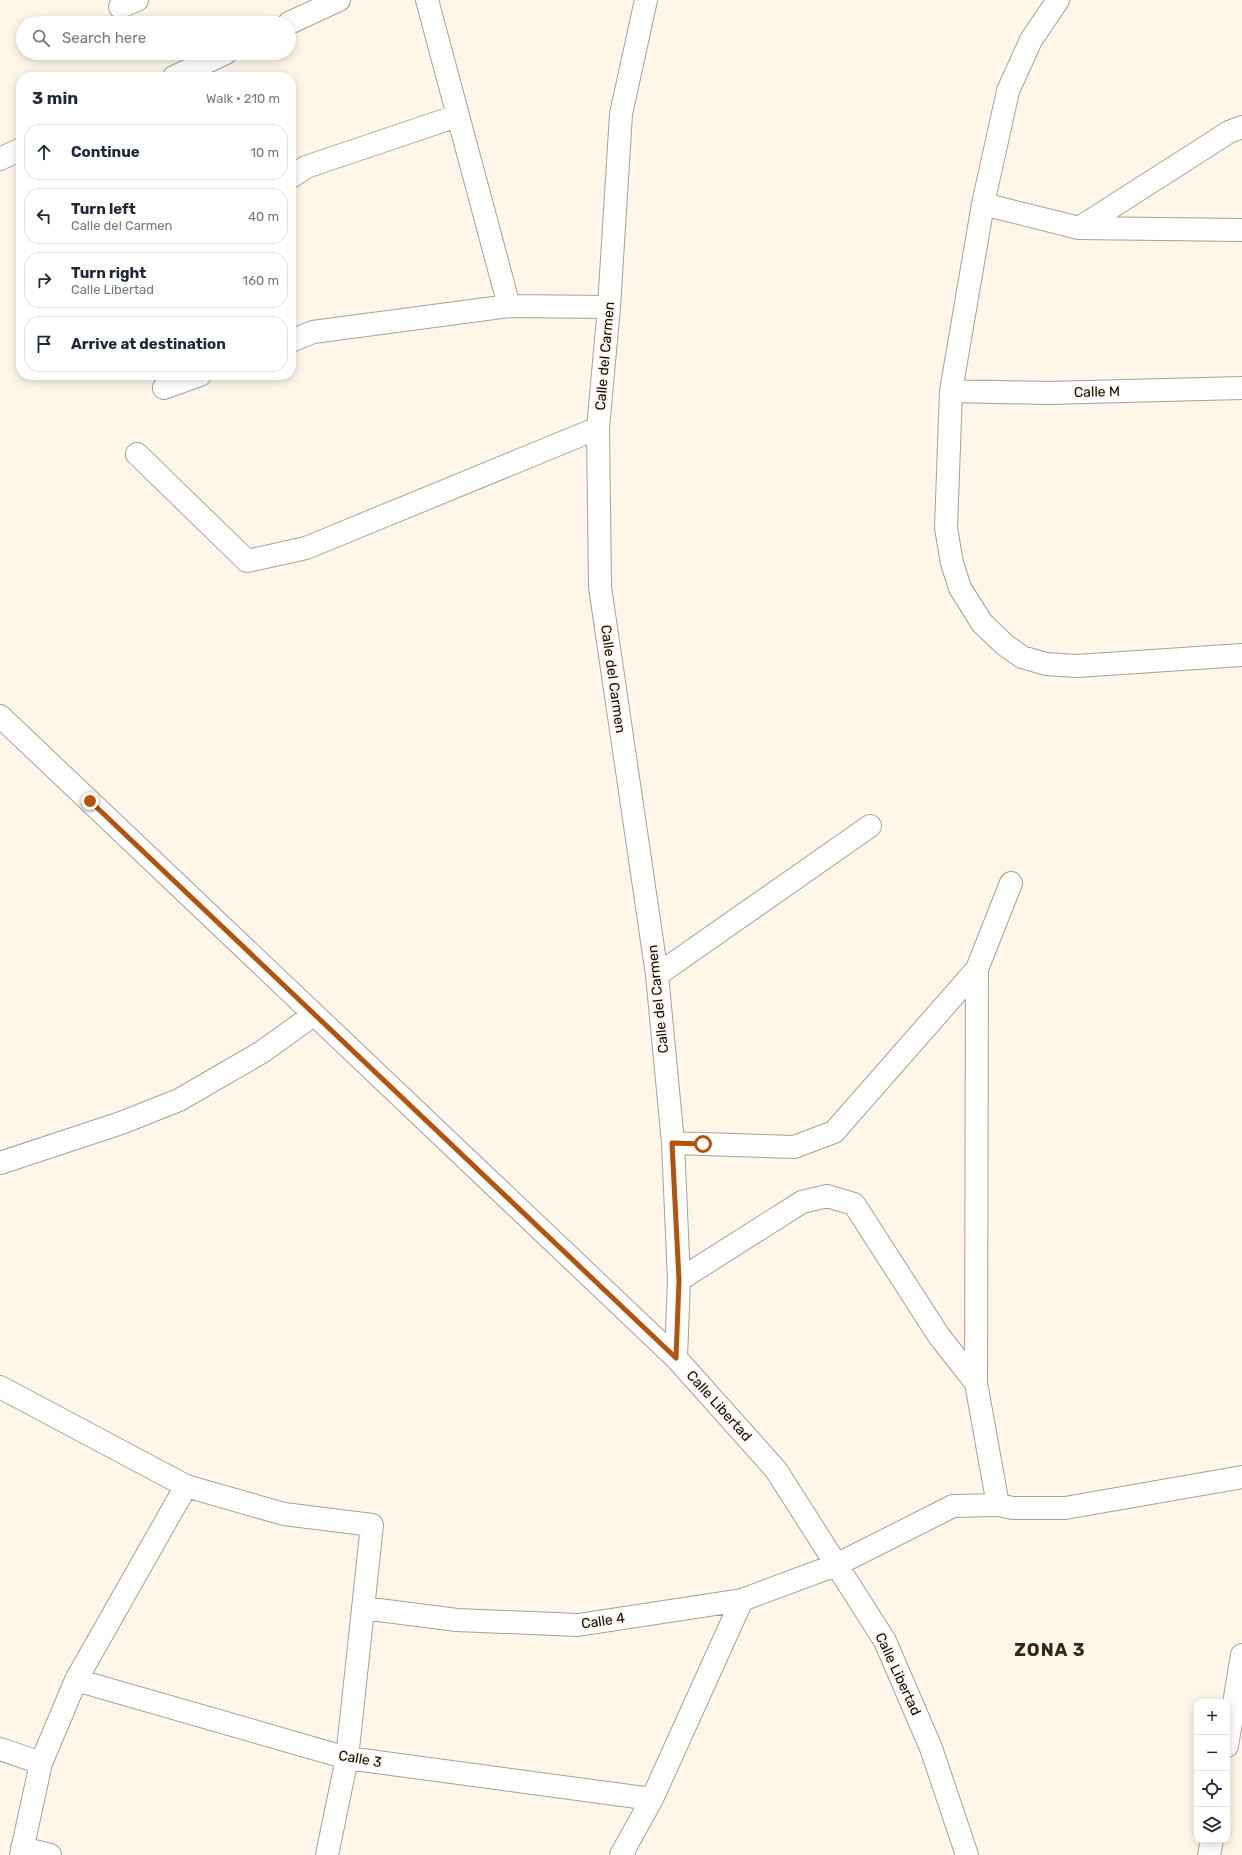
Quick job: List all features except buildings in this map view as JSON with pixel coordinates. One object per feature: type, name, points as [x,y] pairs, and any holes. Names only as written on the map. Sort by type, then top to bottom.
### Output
[{"type":"street","points":[[296,20],[339,0]]},
{"type":"street","points":[[427,0],[509,306]]},
{"type":"street","name":"Calle del Carmen","points":[[646,0],[621,114],[610,307],[598,428],[600,587],[657,975],[672,1143],[679,1280],[676,1358]]},
{"type":"street","points":[[1058,0],[1031,40],[1008,91],[983,204],[951,391],[946,528],[952,563],[960,588],[982,623],[1005,645],[1022,657],[1040,662],[1077,666],[1242,655]]},
{"type":"street","points":[[185,72],[211,60]]},
{"type":"street","points":[[296,174],[306,168],[457,116]]},
{"type":"street","points":[[1080,228],[1229,132],[1242,127]]},
{"type":"street","points":[[0,159],[16,151]]},
{"type":"street","points":[[983,204],[1080,228],[1242,230]]},
{"type":"street","points":[[296,339],[313,332],[509,306],[610,307]]},
{"type":"street","points":[[164,388],[186,380]]},
{"type":"street","name":"Calle M","points":[[951,391],[1048,393],[1242,388]]},
{"type":"street","points":[[137,454],[247,561],[306,548],[598,428]]},
{"type":"street","name":"Calle Libertad","points":[[0,716],[313,1015],[676,1358],[776,1470],[885,1641],[931,1748],[967,1855]]},
{"type":"street","points":[[657,975],[870,826]]},
{"type":"street","points":[[672,1143],[794,1147],[834,1132],[977,968],[1011,883]]},
{"type":"street","points":[[977,968],[976,1382],[998,1505]]},
{"type":"street","points":[[0,1163],[121,1123],[179,1100],[262,1052],[313,1015]]},
{"type":"street","points":[[679,1280],[802,1202],[827,1196],[854,1204],[939,1336],[976,1382]]},
{"type":"street","points":[[0,1387],[186,1486],[284,1514],[372,1525],[346,1758],[327,1855]]},
{"type":"street","name":"Calle 4","points":[[363,1608],[457,1620],[578,1625],[742,1600],[836,1565],[953,1506],[998,1505],[1013,1508],[1065,1508],[1242,1477]]},
{"type":"street","points":[[50,1855],[21,1851],[40,1763],[76,1680],[186,1486]]},
{"type":"street","points":[[621,1855],[652,1799],[742,1600]]},
{"type":"street","points":[[1229,1735],[1242,1655]]},
{"type":"street","name":"Calle 3","points":[[76,1680],[346,1758],[652,1799]]},
{"type":"street","points":[[0,1749],[40,1763]]},
{"type":"street","points":[[1209,1855],[1211,1843]]},
{"type":"district","name":"ZONA 3","points":[[1050,1650]]},
{"type":"route","points":[[90,801],[313,1015],[676,1358],[679,1280],[672,1143],[703,1144]]}]
